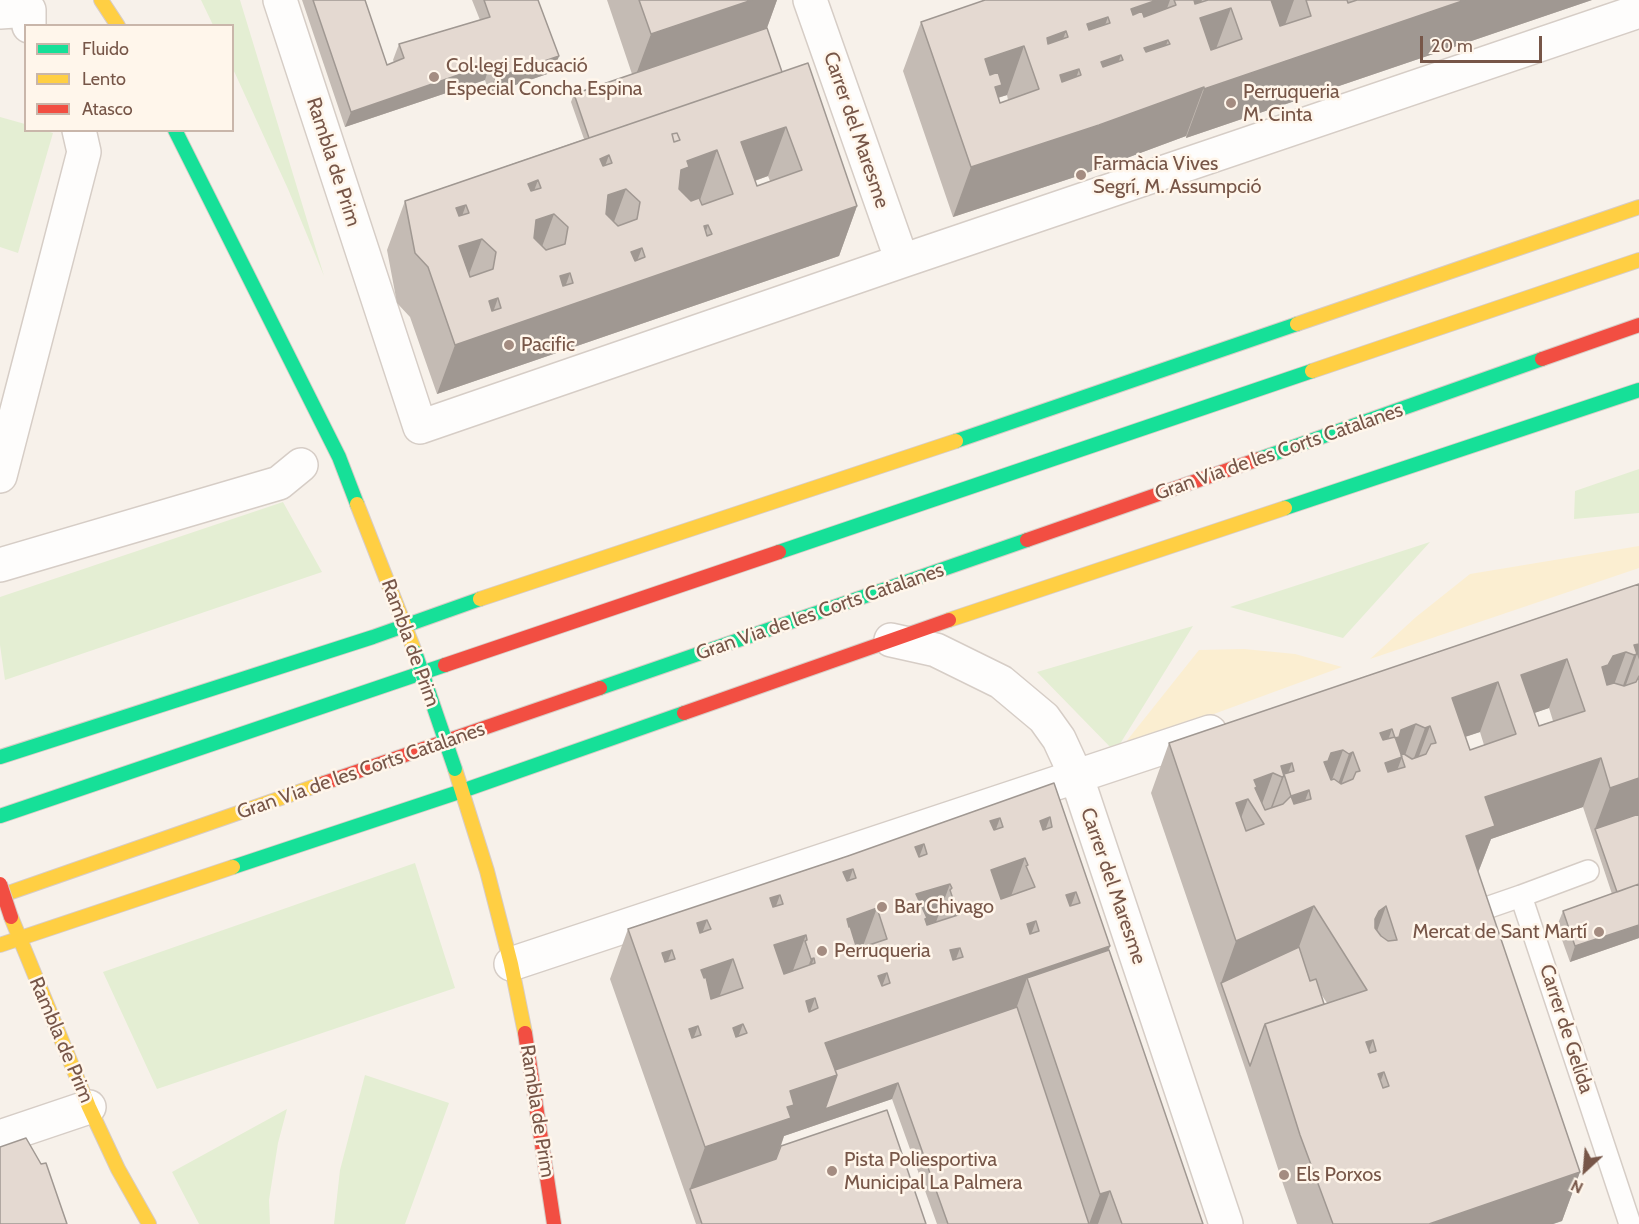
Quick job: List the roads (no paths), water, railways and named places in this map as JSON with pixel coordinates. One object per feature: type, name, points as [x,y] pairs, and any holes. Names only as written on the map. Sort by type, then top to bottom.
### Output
[{"type":"main road","points":[[101,0],[116,24]]},
{"type":"main road","name":"Rambla de Prim","points":[[176,132],[339,457],[415,652],[488,871],[511,964],[531,1063],[554,1224]]},
{"type":"main road","points":[[0,757],[373,637],[405,624],[980,433],[1639,207]]},
{"type":"main road","points":[[0,816],[1639,260]]},
{"type":"main road","name":"Gran Via de les Corts Catalanes","points":[[0,896],[1240,466],[1639,325]]},
{"type":"main road","points":[[0,945],[462,791],[891,640],[1639,390]]},
{"type":"main road","name":"Rambla de Prim","points":[[0,884],[19,940],[89,1107],[118,1169],[149,1224]]},
{"type":"street","name":"Rambla de Prim","points":[[280,0],[420,427],[902,261]]},
{"type":"street","name":"Carrer del Maresme","points":[[810,0],[902,261]]},
{"type":"street","points":[[0,12],[29,10],[29,24]]},
{"type":"street","points":[[902,261],[1639,11]]},
{"type":"street","points":[[0,476],[84,152],[79,132]]},
{"type":"street","points":[[0,565],[279,483],[301,465]]},
{"type":"street","name":"Carrer del Maresme","points":[[891,640],[936,650],[1001,682],[1044,718],[1059,739],[1077,778],[1226,1224]]},
{"type":"street","points":[[511,964],[1077,778],[1236,723]]},
{"type":"street","points":[[0,1137],[89,1107]]},
{"type":"lane","points":[[1460,917],[1588,871]]},
{"type":"lane","name":"Carrer de Gelida","points":[[1521,896],[1630,1224]]},
{"type":"place","name":"Col·legi Educació Especial Concha Espina","points":[[434,77]]},
{"type":"place","name":"Perruqueria M. Cinta","points":[[1231,103]]},
{"type":"place","name":"Farmàcia Vives Segrí, M. Assumpció","points":[[1081,175]]},
{"type":"place","name":"Pacific","points":[[509,345]]},
{"type":"place","name":"Bar Chivago","points":[[882,907]]},
{"type":"place","name":"Mercat de Sant Martí","points":[[1599,932]]},
{"type":"place","name":"Perruqueria","points":[[822,951]]},
{"type":"place","name":"Pista Poliesportiva Municipal La Palmera","points":[[832,1171]]},
{"type":"place","name":"Els Porxos","points":[[1284,1175]]}]
